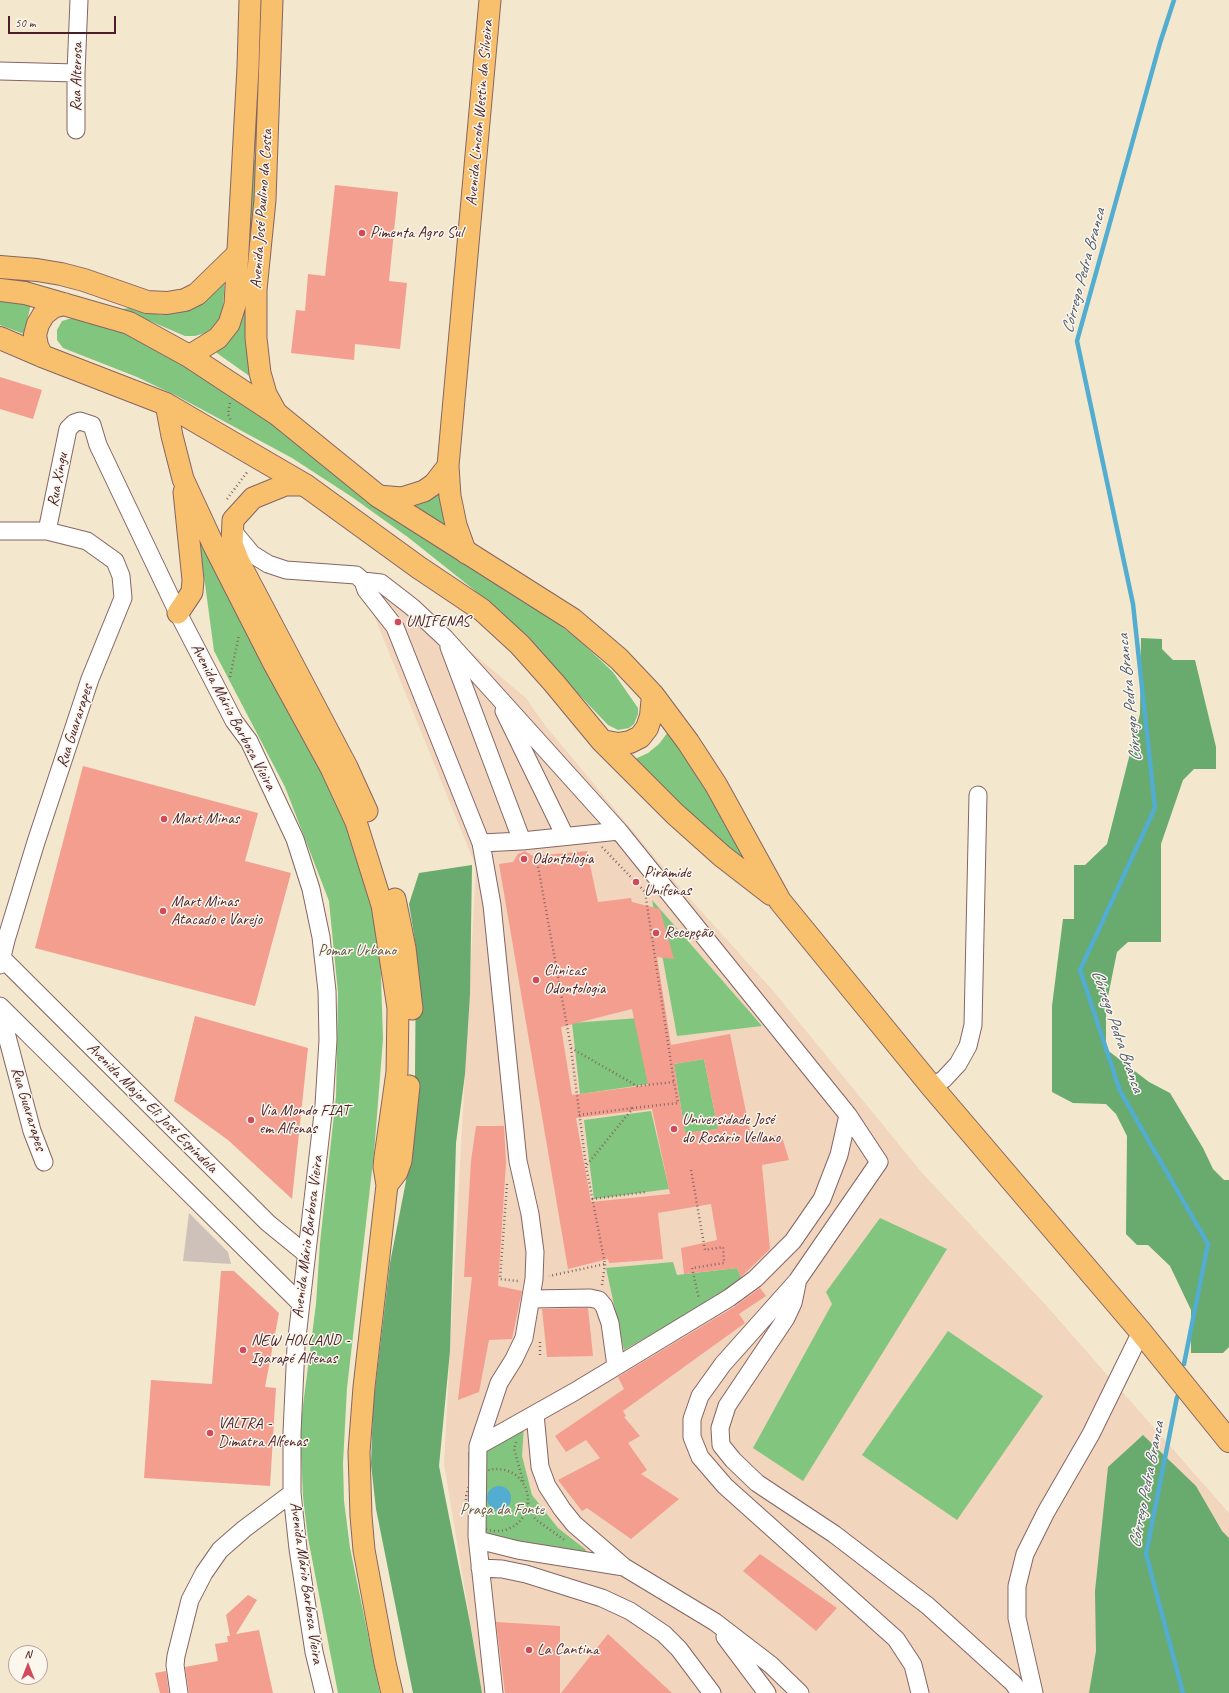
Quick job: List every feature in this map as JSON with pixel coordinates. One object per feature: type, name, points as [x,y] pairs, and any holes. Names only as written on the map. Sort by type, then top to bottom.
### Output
[{"type":"highway","points":[[0,268],[37,270],[62,274],[147,302],[167,304],[185,300],[197,294],[236,256]]},
{"type":"highway","points":[[0,290],[25,293],[129,323],[189,356],[277,414],[378,496],[572,620],[619,659],[652,695],[688,742],[716,785],[780,901],[932,1087],[1141,1332],[1229,1441]]},
{"type":"highway","points":[[42,356],[37,346],[35,335],[38,324],[44,314],[53,307],[64,304]]},
{"type":"highway","points":[[0,338],[42,356],[166,404],[305,485],[418,568],[482,610],[520,645],[602,741],[675,814],[722,856],[780,901]]},
{"type":"highway","points":[[602,741],[618,744],[630,742],[640,737],[647,728],[651,716],[652,695]]},
{"type":"main road","name":"Avenida José Paulino da Costa","points":[[189,356],[218,338],[229,324],[235,305],[236,256],[248,68],[250,0]]},
{"type":"main road","name":"Avenida José Paulino da Costa","points":[[272,0],[265,200],[256,290],[256,338],[260,373],[266,394],[277,414]]},
{"type":"main road","name":"Avenida Lincoln Westin da Silveira","points":[[466,553],[452,510],[448,466],[490,0]]},
{"type":"main road","points":[[248,68],[270,69]]},
{"type":"main road","points":[[244,141],[267,143]]},
{"type":"main road","points":[[166,404],[172,436],[183,479],[193,580],[192,592],[178,613]]},
{"type":"main road","points":[[378,496],[402,498],[424,491],[434,484],[448,466]]},
{"type":"main road","points":[[183,479],[214,546],[270,656],[331,768],[356,822],[382,905],[398,1008],[397,1072],[384,1162],[387,1185],[364,1387],[359,1452],[361,1516],[364,1550],[392,1693]]},
{"type":"main road","points":[[305,485],[285,485],[253,498],[233,520],[232,544],[239,562],[347,767],[370,817],[376,845],[394,897],[405,948],[412,1007],[410,1075],[401,1161],[397,1172],[387,1185]]},
{"type":"street","name":"Rua Alterosa","points":[[76,130],[76,73],[79,0]]},
{"type":"street","points":[[0,70],[76,73]]},
{"type":"street","name":"Avenida Mário Barbosa Vieira","points":[[68,429],[74,423],[80,421],[92,425],[98,445],[178,613],[234,721],[249,741],[295,839],[311,889],[321,937],[327,991],[328,1040],[324,1105],[296,1346],[292,1433],[292,1493],[298,1549],[314,1652],[324,1693]]},
{"type":"street","name":"Rua Xingu","points":[[47,531],[68,429]]},
{"type":"street","points":[[232,530],[252,554],[268,564],[286,570],[356,575],[363,581],[366,590],[395,627],[481,842],[492,905],[517,1154],[530,1214],[534,1244],[534,1279],[524,1338],[514,1359],[499,1383],[478,1446],[473,1481],[480,1568],[494,1693]]},
{"type":"street","name":"Rua Guararapes","points":[[0,531],[47,531],[88,541],[115,561],[121,576],[123,598],[90,679],[36,842],[1,961]]},
{"type":"street","points":[[363,581],[381,583],[412,606],[445,638],[619,831],[848,1115],[879,1162],[797,1282],[723,1364],[700,1396],[692,1418],[692,1437],[700,1457],[725,1486],[896,1639],[913,1665],[920,1693]]},
{"type":"street","points":[[445,638],[528,844]]},
{"type":"street","points":[[495,693],[566,836]]},
{"type":"street","points":[[932,1087],[944,1078],[958,1064],[968,1046],[973,1025],[978,795]]},
{"type":"street","points":[[481,842],[528,844],[566,836],[619,831]]},
{"type":"street","name":"Avenida Major Eli José Espíndola","points":[[1,961],[268,1224],[306,1254]]},
{"type":"street","points":[[0,1006],[300,1303]]},
{"type":"street","name":"Rua Guararapes","points":[[0,1010],[32,1130],[44,1162]]},
{"type":"street","points":[[478,1446],[574,1392],[702,1314],[755,1279],[793,1240],[822,1199],[839,1155],[848,1115]]},
{"type":"street","points":[[797,1282],[793,1303],[786,1318],[727,1406],[720,1428],[721,1445],[733,1460],[757,1483],[834,1534],[928,1606],[1012,1683],[1020,1693]]},
{"type":"street","points":[[531,1299],[590,1298],[599,1300],[604,1306],[610,1323],[616,1366]]},
{"type":"street","points":[[1034,1693],[1017,1618],[1016,1586],[1025,1554],[1046,1512],[1091,1434],[1141,1332]]},
{"type":"street","points":[[534,1414],[540,1467],[553,1498],[574,1524],[624,1567],[715,1622],[771,1665],[800,1693]]},
{"type":"street","points":[[179,1693],[174,1665],[190,1600],[204,1573],[220,1550],[244,1529],[292,1493]]},
{"type":"street","points":[[476,1527],[518,1550],[624,1567]]},
{"type":"street","points":[[480,1568],[502,1568],[526,1574],[602,1598],[630,1611],[646,1621],[669,1639],[679,1649],[712,1693]]},
{"type":"street","points":[[715,1622],[767,1693]]},
{"type":"path","points":[[230,402],[228,414],[230,420],[236,424]]},
{"type":"path","points":[[230,677],[239,633]]},
{"type":"path","points":[[579,1115],[678,1103],[645,892],[598,843]]},
{"type":"path","points":[[528,844],[571,1048],[586,1166],[605,1264],[599,1300]]},
{"type":"path","points":[[571,1048],[638,1086],[674,1082]]},
{"type":"path","points":[[586,1166],[633,1108]]},
{"type":"path","points":[[691,1170],[705,1250],[723,1247],[724,1263],[692,1268],[702,1314]]},
{"type":"path","points":[[592,1199],[646,1192]]},
{"type":"path","points":[[534,1279],[605,1264]]},
{"type":"path","points":[[518,1436],[514,1449],[528,1494],[528,1503],[522,1517],[512,1527],[502,1530],[476,1527],[466,1503],[467,1493],[473,1481],[487,1470],[498,1469],[508,1471],[517,1476],[524,1484]]},
{"type":"path","points":[[528,1503],[535,1519],[570,1544]]},
{"type":"shaded area","name":"Universidade José do Rosário Vellano","points":[[391,585],[526,698],[544,724],[681,889],[775,993],[923,1174],[1043,1302],[1229,1513],[1229,1693],[482,1693],[444,1464],[476,867],[371,608]]},
{"type":"shaded area","points":[[189,1213],[228,1252],[231,1264],[183,1261]]},
{"type":"green space","points":[[252,157],[256,161],[255,380],[214,351],[222,346]]},
{"type":"green space","points":[[225,278],[223,308],[220,319],[214,327],[205,333],[195,336],[185,336],[122,309],[130,308],[161,315],[185,309]]},
{"type":"green space","points":[[0,301],[31,304],[24,334],[0,325]]},
{"type":"green space","points":[[72,318],[121,330],[168,350],[544,613],[578,639],[613,672],[638,708],[638,714],[634,724],[629,728],[618,730],[608,725],[529,642],[473,589],[409,538],[352,497],[292,458],[177,396],[137,377],[63,348],[57,340],[57,330],[62,321]]},
{"type":"green space","points":[[441,486],[449,529],[414,507]]},
{"type":"green space","name":"Pomar Urbano","points":[[199,539],[323,769],[354,838],[366,877],[380,947],[383,1039],[374,1153],[347,1388],[343,1463],[344,1501],[350,1548],[380,1693],[338,1693],[308,1538],[303,1497],[300,1429],[316,1304],[320,1243],[336,1096],[338,993],[329,901],[285,787],[214,651]]},
{"type":"green space","points":[[1141,638],[1162,639],[1162,649],[1173,660],[1195,660],[1216,747],[1216,769],[1194,769],[1183,780],[1161,844],[1161,942],[1128,942],[1117,952],[1106,1006],[1106,1049],[1149,1082],[1170,1093],[1203,1148],[1213,1169],[1224,1180],[1229,1180],[1229,1347],[1223,1353],[1191,1353],[1191,1310],[1170,1266],[1148,1245],[1137,1245],[1126,1234],[1127,1136],[1116,1114],[1106,1104],[1073,1103],[1052,1092],[1052,1006],[1063,919],[1074,919],[1074,865],[1085,865],[1107,844],[1140,714]]},
{"type":"green space","points":[[668,732],[686,752],[754,871],[650,778],[635,759],[648,753],[659,744]]},
{"type":"green space","points":[[472,865],[470,994],[465,1074],[456,1143],[450,1351],[439,1466],[470,1623],[482,1693],[413,1693],[376,1509],[371,1464],[373,1407],[390,1263],[406,1181],[415,1076],[416,947],[409,904],[419,873]]},
{"type":"green space","points":[[652,900],[660,909],[762,1026],[677,1036]]},
{"type":"green space","points":[[639,1018],[649,1084],[580,1094],[572,1023]]},
{"type":"green space","points":[[704,1059],[718,1129],[685,1133],[674,1064]]},
{"type":"green space","points":[[651,1111],[669,1189],[594,1199],[584,1120]]},
{"type":"green space","points":[[880,1218],[947,1249],[803,1481],[753,1448],[832,1304],[826,1292]]},
{"type":"green space","points":[[673,1262],[677,1275],[737,1268],[743,1282],[624,1350],[606,1268]]},
{"type":"green space","points":[[948,1331],[1043,1396],[957,1520],[862,1455]]},
{"type":"green space","name":"Praça da Fonte","points":[[524,1424],[522,1456],[532,1495],[558,1528],[585,1549],[589,1557],[470,1538],[468,1452]]},
{"type":"green space","points":[[1143,1435],[1196,1486],[1222,1531],[1229,1538],[1229,1693],[1089,1693],[1096,1651],[1095,1591],[1108,1467]]},
{"type":"water","points":[[499,1486],[508,1489],[511,1498],[508,1507],[499,1510],[490,1507],[487,1498],[490,1489]]},
{"type":"building","name":"Pimenta Agro Sul","points":[[335,185],[398,192],[389,281],[407,283],[400,349],[355,344],[354,360],[291,353],[296,310],[305,311],[308,274],[325,276]]},
{"type":"building","points":[[0,377],[42,390],[33,419],[0,409]]},
{"type":"building","name":"Mart Minas Atacado e Varejo","points":[[83,766],[258,813],[245,861],[291,873],[255,1006],[35,948]]},
{"type":"building","points":[[525,851],[533,856],[587,851],[598,902],[631,898],[632,902],[660,909],[674,959],[657,957],[671,1045],[730,1034],[752,1141],[781,1134],[789,1160],[762,1165],[770,1249],[741,1277],[737,1268],[684,1274],[681,1248],[717,1240],[711,1204],[658,1213],[663,1259],[609,1263],[608,1259],[568,1269],[499,864],[513,862],[518,854]],"holes":[[[632,1009],[648,1085],[572,1095],[561,1027]],[[704,1059],[718,1129],[685,1133],[674,1064]],[[652,1109],[670,1194],[591,1202],[576,1118]]]},
{"type":"building","name":"Via Mondo FIAT em Alfenas","points":[[195,1016],[308,1048],[292,1199],[228,1140],[174,1101]]},
{"type":"building","points":[[476,1126],[504,1126],[506,1163],[498,1286],[522,1291],[512,1339],[489,1340],[479,1392],[458,1400],[472,1277],[464,1277],[471,1161]]},
{"type":"building","name":"VALTRA - Dimatra Alfenas","points":[[221,1271],[234,1271],[279,1313],[265,1387],[276,1388],[270,1486],[144,1478],[151,1380],[212,1384]]},
{"type":"building","points":[[760,1288],[766,1296],[739,1314],[745,1323],[623,1411],[626,1416],[624,1417],[640,1436],[628,1443],[647,1470],[641,1474],[679,1499],[631,1539],[587,1508],[582,1511],[558,1480],[600,1458],[586,1440],[566,1452],[555,1436],[624,1389],[618,1377],[734,1307]]},
{"type":"building","points":[[588,1308],[593,1356],[547,1357],[542,1309]]},
{"type":"building","points":[[760,1554],[837,1608],[816,1631],[743,1571]]},
{"type":"building","points":[[248,1595],[257,1600],[236,1634],[259,1630],[273,1693],[189,1693],[185,1667],[218,1661],[215,1644],[228,1642],[227,1636],[230,1636],[226,1615]]},
{"type":"building","name":"La Cantina","points":[[496,1622],[560,1626],[560,1693],[505,1693]]},
{"type":"building","points":[[608,1634],[672,1693],[561,1693]]},
{"type":"building","points":[[166,1671],[169,1693],[160,1693],[155,1673]]},
{"type":"waterway","name":"Córrego Pedra Branca","points":[[1174,0],[1160,43],[1077,341],[1133,604],[1155,808],[1080,970],[1120,1091],[1208,1244],[1184,1364]]},
{"type":"waterway","name":"Córrego Pedra Branca","points":[[1177,1397],[1146,1554],[1183,1693]]},
{"type":"place","name":"Pimenta Agro Sul","points":[[362,233]]},
{"type":"place","name":"UNIFENAS","points":[[398,622]]},
{"type":"place","name":"Mart Minas","points":[[164,819]]},
{"type":"place","name":"Odontologia","points":[[524,859]]},
{"type":"place","name":"Pirâmide Unifenas","points":[[636,882]]},
{"type":"place","name":"Mart Minas Atacado e Varejo","points":[[163,911]]},
{"type":"place","name":"Recepção","points":[[656,933]]},
{"type":"place","name":"Clinicas Odontologia","points":[[536,980]]},
{"type":"place","name":"Via Mondo FIAT em Alfenas","points":[[251,1120]]},
{"type":"place","name":"Universidade José do Rosário Vellano","points":[[674,1129]]},
{"type":"place","name":"NEW HOLLAND - Igarapé Alfenas","points":[[243,1350]]},
{"type":"place","name":"VALTRA - Dimatra Alfenas","points":[[210,1433]]},
{"type":"place","name":"La Cantina","points":[[529,1650]]}]
